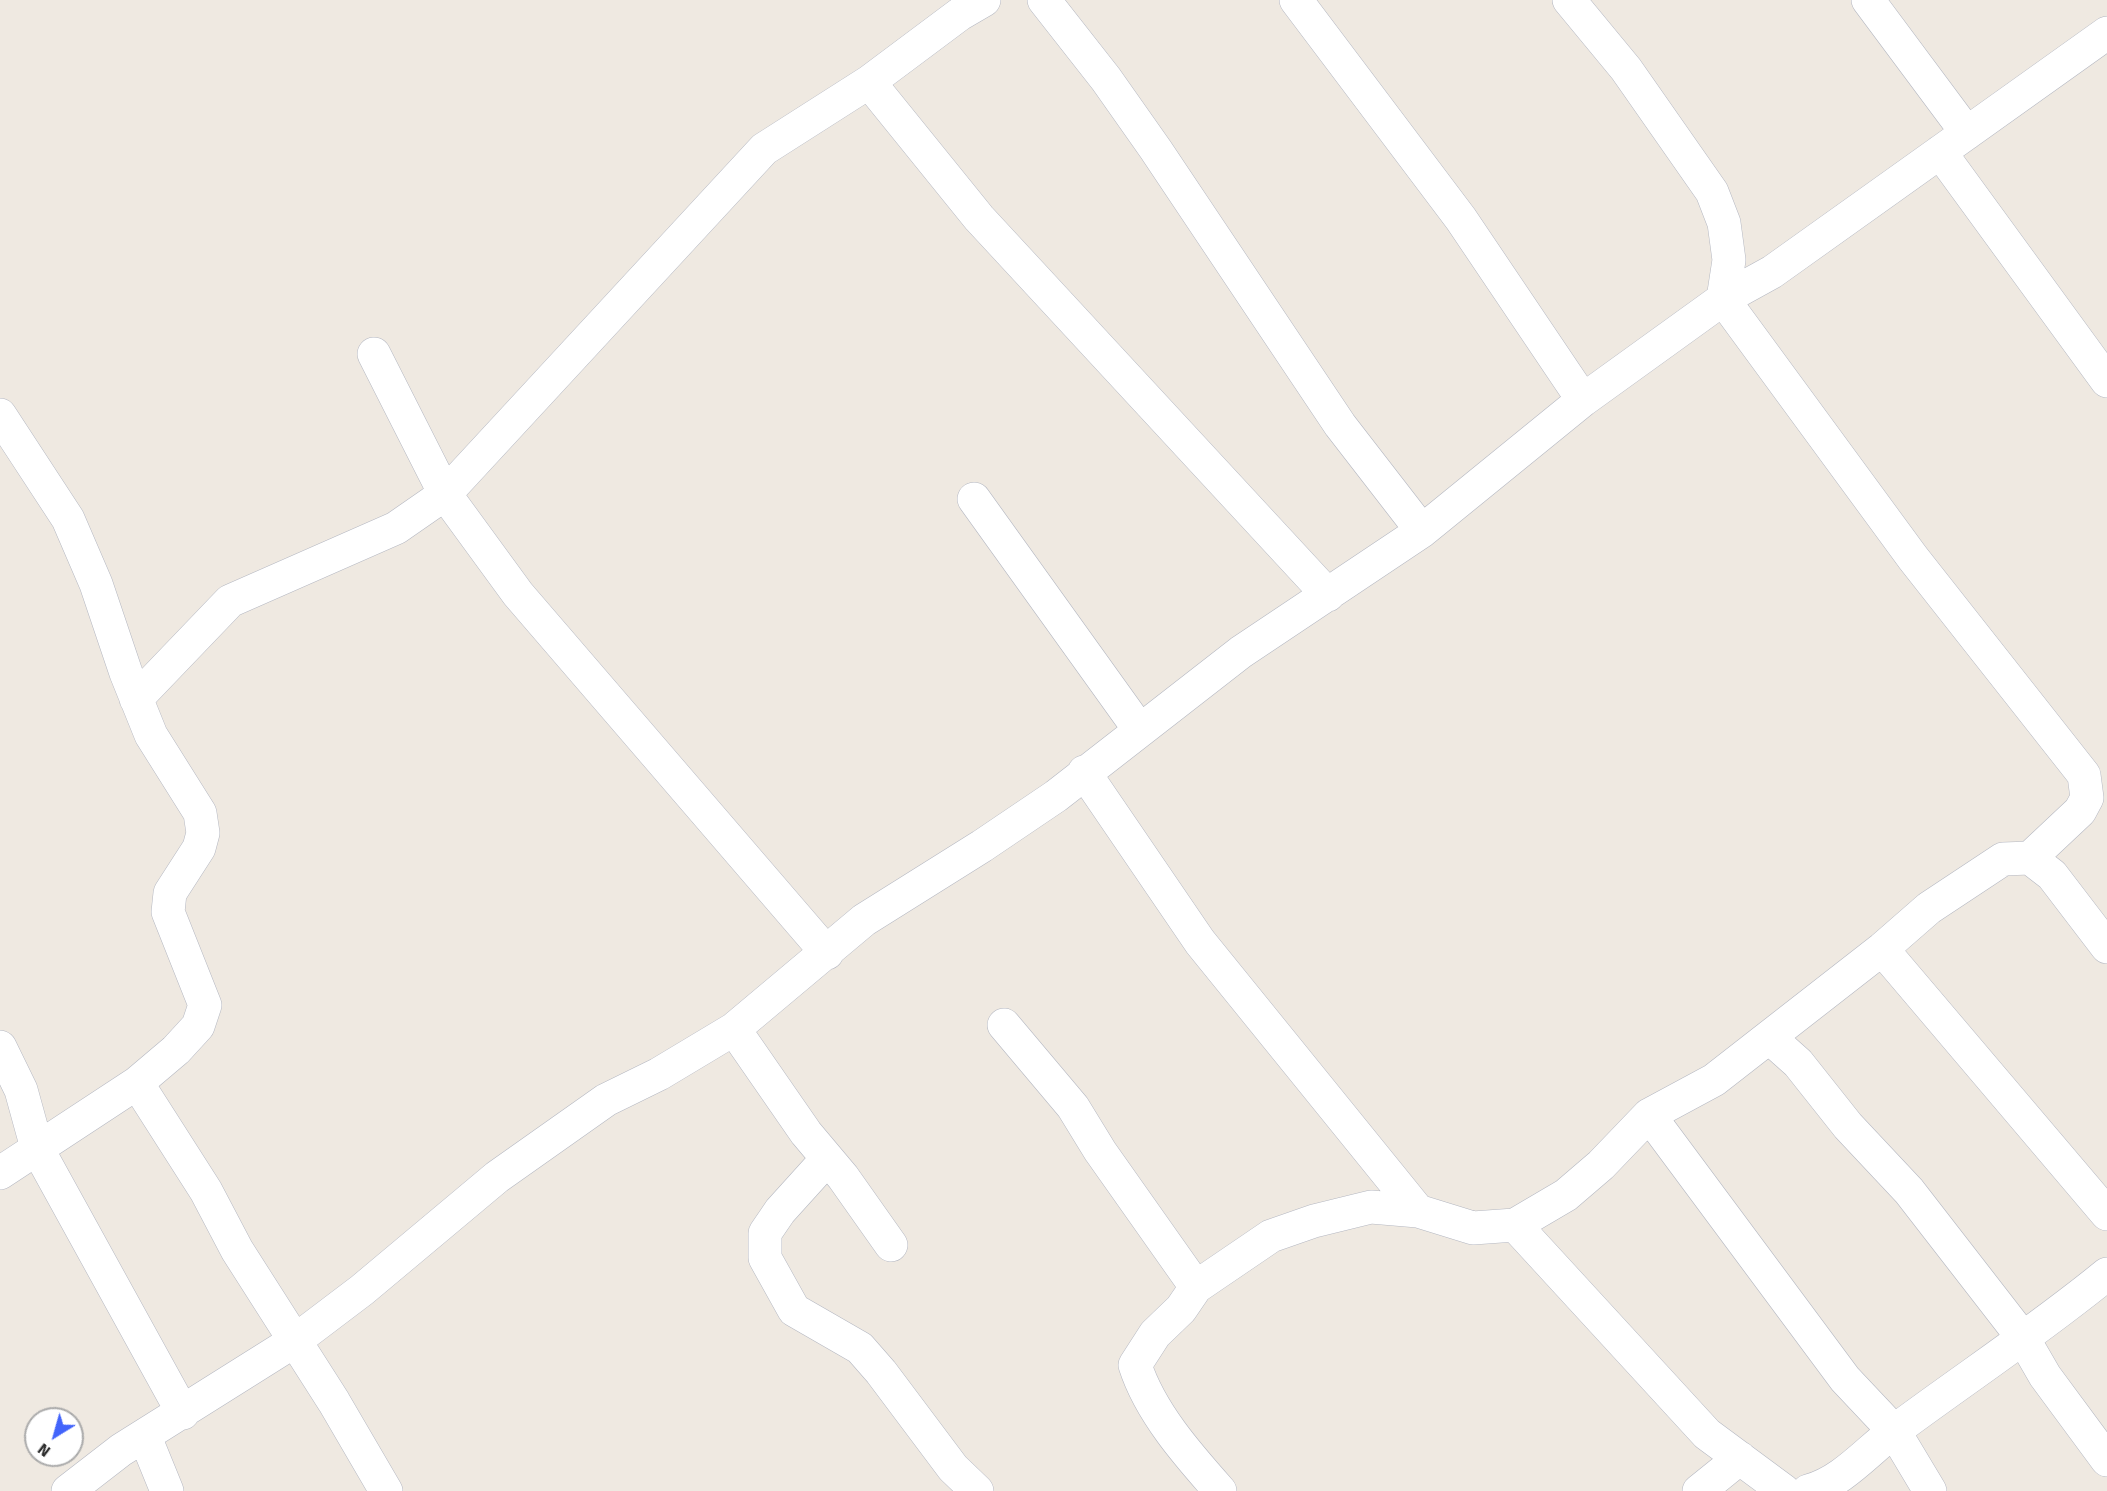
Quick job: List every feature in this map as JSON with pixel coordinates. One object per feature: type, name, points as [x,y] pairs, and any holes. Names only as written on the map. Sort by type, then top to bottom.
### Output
[{"type":"street","points":[[136,699],[230,601],[396,528],[445,494],[764,149],[869,82],[960,14],[984,0]]},
{"type":"street","points":[[1044,0],[1106,79],[1156,150],[1340,425],[1422,531]]},
{"type":"street","points":[[1296,0],[1461,219],[1583,400]]},
{"type":"street","points":[[1220,1491],[1163,1418],[1141,1384],[1135,1365],[1155,1334],[1181,1309],[1196,1287],[1272,1236],[1371,1207],[1418,1210],[1473,1228],[1515,1225],[1566,1195],[1601,1165],[1649,1115],[1714,1080],[1882,950],[1929,908],[2002,859],[2030,858],[2080,811],[2087,798],[2084,775],[1913,558],[1723,299],[1729,260],[1724,223],[1712,192],[1626,69],[1569,0]]},
{"type":"street","points":[[1868,0],[1967,133]]},
{"type":"street","points":[[68,1491],[121,1450],[296,1340],[362,1290],[497,1177],[606,1100],[659,1074],[734,1029],[864,920],[982,846],[1056,796],[1138,729],[1241,652],[1422,531],[1583,400],[1723,299],[1772,272],[2107,33]]},
{"type":"street","points":[[869,82],[979,218],[1328,595]]},
{"type":"street","points":[[1940,152],[2107,381]]},
{"type":"street","points":[[374,354],[445,494],[518,594],[827,953]]},
{"type":"street","points":[[0,415],[68,519],[96,584],[151,735],[200,813],[203,833],[199,848],[170,893],[168,912],[205,1005],[198,1026],[176,1050],[137,1083],[0,1173]]},
{"type":"street","points":[[974,499],[1138,729]]},
{"type":"street","points":[[1084,772],[1200,942],[1418,1210]]},
{"type":"street","points":[[2030,858],[2052,876],[2107,947]]},
{"type":"street","points":[[1882,950],[2107,1214]]},
{"type":"street","points":[[1004,1024],[1073,1107],[1100,1151],[1196,1287]]},
{"type":"street","points":[[734,1029],[891,1245]]},
{"type":"street","points":[[1770,1038],[1798,1063],[1848,1126],[1909,1191],[2023,1338],[2045,1376],[2107,1460]]},
{"type":"street","points":[[0,1047],[21,1090],[37,1148],[183,1413]]},
{"type":"street","points":[[137,1083],[206,1191],[237,1250],[296,1340],[386,1491]]},
{"type":"street","points":[[1649,1115],[1845,1379],[1894,1431],[1930,1491]]},
{"type":"street","points":[[827,1159],[780,1211],[765,1233],[765,1258],[794,1310],[860,1348],[882,1372],[953,1468],[977,1491]]},
{"type":"street","points":[[1515,1225],[1707,1434],[1784,1491]]},
{"type":"street","points":[[1808,1491],[1817,1489],[1844,1473],[1894,1431],[2062,1312],[2107,1274]]},
{"type":"street","points":[[145,1437],[167,1491]]},
{"type":"street","points":[[1699,1491],[1740,1458]]}]
